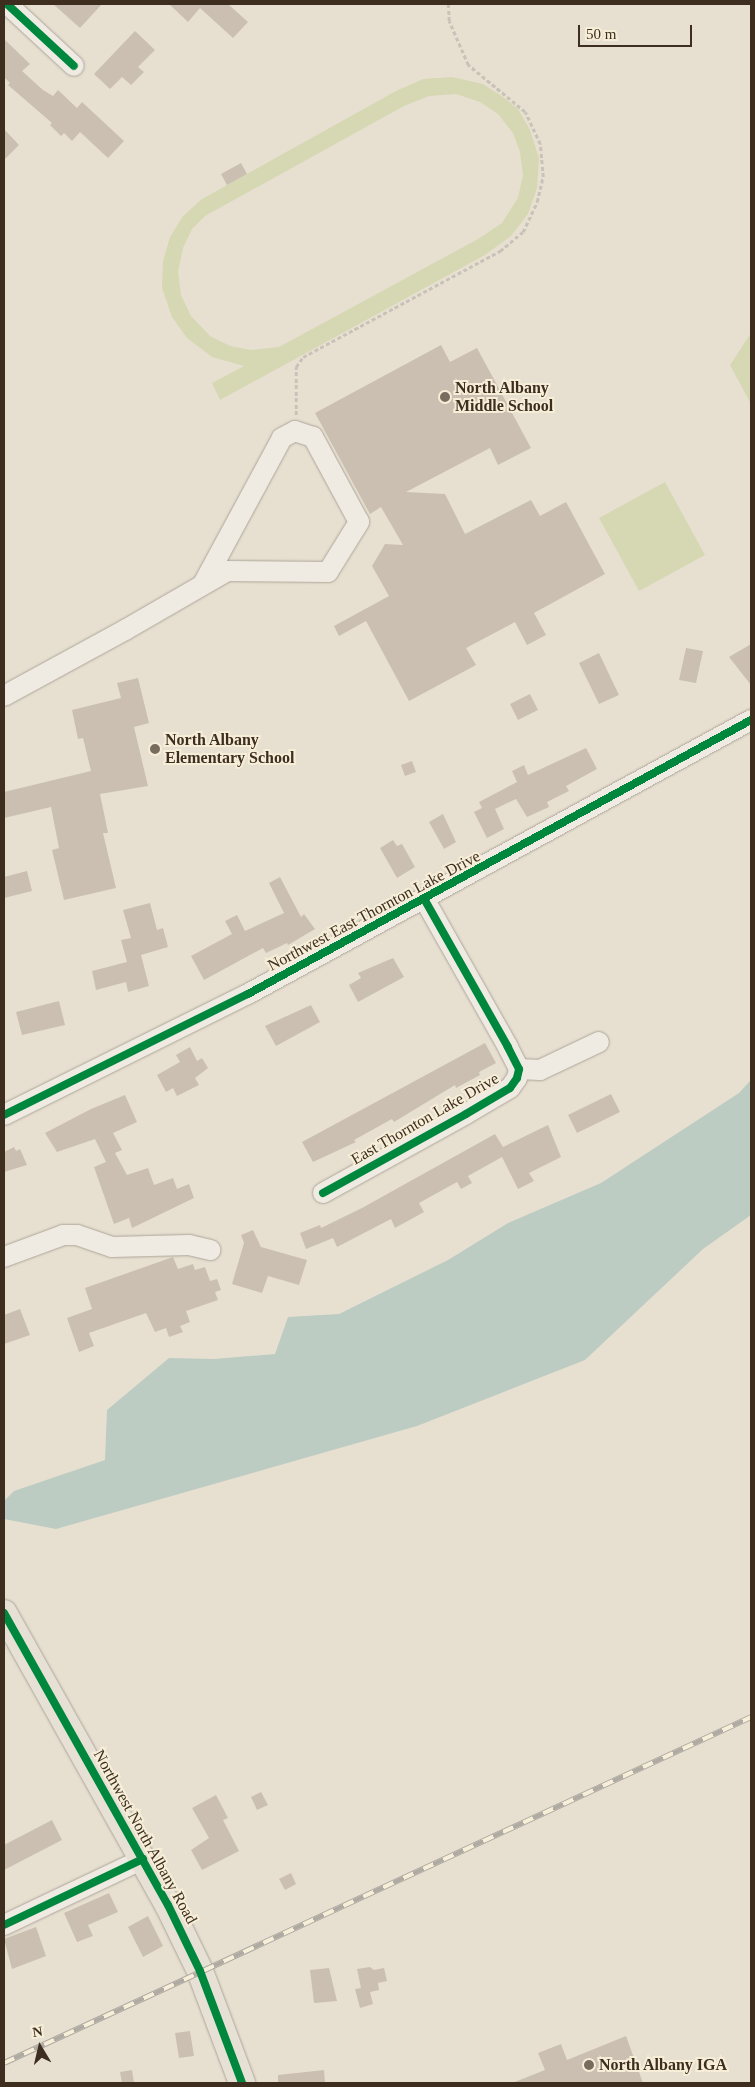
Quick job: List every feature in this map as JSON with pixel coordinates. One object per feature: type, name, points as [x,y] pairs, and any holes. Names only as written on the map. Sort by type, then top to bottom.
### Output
[{"type":"main road","name":"Northwest North Albany Road","points":[[4,1613],[143,1859],[200,1971],[242,2083]]},
{"type":"street","points":[[7,4],[74,66]]},
{"type":"street","points":[[4,696],[227,571],[328,572],[359,522],[312,437],[296,431],[282,438],[272,453],[203,584]]},
{"type":"street","name":"Northwest East Thornton Lake Drive","points":[[4,1115],[248,994],[425,900],[751,720]]},
{"type":"street","name":"East Thornton Lake Drive","points":[[323,1193],[510,1088],[520,1069],[425,900]]},
{"type":"street","points":[[520,1069],[540,1070],[599,1042]]},
{"type":"street","points":[[4,1257],[63,1235],[76,1235],[112,1247],[189,1245],[210,1250]]},
{"type":"street","points":[[4,1925],[143,1859]]},
{"type":"path","points":[[296,431],[299,382],[296,367],[303,357],[500,251],[523,232],[537,202],[543,177],[540,144],[525,112],[468,65],[449,21],[448,4]]},
{"type":"green space","points":[[452,77],[483,84],[518,109],[530,130],[539,158],[537,188],[528,214],[511,236],[485,255],[220,400],[212,383],[244,366],[212,357],[187,338],[172,317],[162,288],[163,261],[170,237],[183,216],[202,199],[396,91],[423,79]],"holes":[[[456,94],[480,102],[498,114],[513,133],[520,152],[523,175],[518,198],[502,223],[478,239],[279,347],[251,350],[230,346],[210,336],[191,316],[181,295],[178,272],[183,248],[192,229],[205,216],[404,106],[429,96]]]},
{"type":"green space","points":[[751,333],[751,404],[730,365]]},
{"type":"green space","points":[[665,482],[705,555],[639,591],[599,518]]},
{"type":"shaded area","points":[[751,1080],[751,1215],[703,1249],[585,1360],[417,1426],[56,1529],[4,1519],[4,1501],[14,1491],[105,1460],[107,1410],[169,1358],[214,1359],[275,1354],[288,1317],[339,1314],[448,1260],[508,1223],[601,1183],[739,1093]]},
{"type":"building","points":[[53,4],[102,4],[80,28]]},
{"type":"building","points":[[169,4],[228,4],[248,22],[233,38],[200,8],[188,22]]},
{"type":"building","points":[[135,31],[155,50],[138,67],[144,72],[131,85],[122,77],[110,89],[94,74]]},
{"type":"building","points":[[4,39],[30,64],[22,71],[43,90],[53,96],[58,90],[77,108],[82,102],[124,141],[108,158],[80,132],[72,141],[64,133],[61,136],[50,125],[52,123],[8,85],[10,83],[4,77]]},
{"type":"building","points":[[4,129],[19,145],[4,160]]},
{"type":"building","points":[[241,163],[247,174],[227,185],[221,174]]},
{"type":"building","points":[[441,345],[450,362],[477,348],[531,448],[498,465],[490,448],[406,492],[445,494],[465,534],[531,500],[540,516],[566,502],[605,574],[534,613],[546,635],[527,645],[515,622],[466,648],[476,665],[409,701],[366,621],[339,636],[334,626],[389,596],[372,566],[385,544],[403,545],[381,507],[370,514],[315,413]]},
{"type":"building","points":[[751,644],[751,685],[729,657]]},
{"type":"building","points":[[686,648],[703,651],[696,683],[679,680]]},
{"type":"building","points":[[599,653],[619,695],[599,704],[579,663]]},
{"type":"building","points":[[138,678],[149,723],[134,727],[148,786],[100,794],[108,833],[103,833],[116,888],[64,900],[52,850],[59,848],[51,807],[4,818],[4,792],[91,771],[83,738],[78,739],[72,710],[121,698],[117,683]]},
{"type":"building","points":[[530,694],[538,710],[518,720],[510,704]]},
{"type":"building","points":[[586,748],[597,769],[566,786],[569,791],[547,802],[549,807],[527,817],[516,799],[495,809],[504,829],[487,838],[474,812],[482,808],[479,802],[517,782],[512,771],[524,765],[528,775]]},
{"type":"building","points":[[412,761],[416,772],[405,776],[401,765]]},
{"type":"building","points":[[443,814],[456,842],[444,849],[429,822]]},
{"type":"building","points":[[393,840],[397,846],[402,844],[415,867],[397,878],[380,848]]},
{"type":"building","points":[[27,871],[32,891],[4,898],[4,877]]},
{"type":"building","points":[[280,877],[301,917],[304,914],[315,929],[288,945],[287,943],[266,953],[263,948],[204,980],[191,956],[232,934],[225,921],[237,915],[245,931],[284,913],[269,883]]},
{"type":"building","points":[[150,903],[157,930],[163,928],[168,947],[141,955],[149,986],[128,992],[126,982],[96,990],[92,971],[127,962],[121,940],[131,938],[123,910]]},
{"type":"building","points":[[393,958],[404,977],[358,1002],[349,985],[361,978],[358,973]]},
{"type":"building","points":[[59,1001],[65,1025],[22,1035],[16,1012]]},
{"type":"building","points":[[311,1005],[320,1022],[276,1046],[265,1026]]},
{"type":"building","points":[[485,1043],[496,1063],[479,1072],[480,1075],[456,1088],[455,1085],[394,1122],[392,1119],[354,1140],[356,1142],[313,1162],[302,1142]]},
{"type":"building","points":[[190,1047],[197,1061],[202,1058],[208,1068],[195,1078],[199,1085],[177,1096],[173,1088],[166,1092],[157,1075],[180,1062],[176,1055]]},
{"type":"building","points":[[611,1094],[620,1112],[577,1133],[568,1115]]},
{"type":"building","points":[[125,1095],[137,1122],[113,1133],[122,1150],[115,1153],[127,1175],[148,1168],[154,1185],[173,1178],[177,1189],[189,1184],[194,1198],[132,1228],[129,1218],[114,1224],[94,1167],[106,1162],[95,1139],[57,1152],[45,1133],[91,1109]]},
{"type":"building","points":[[548,1125],[561,1157],[529,1173],[534,1181],[518,1189],[502,1157],[468,1176],[472,1183],[461,1189],[457,1182],[419,1203],[424,1212],[395,1228],[391,1219],[337,1247],[333,1238],[306,1249],[300,1233],[320,1225],[321,1228],[362,1208],[495,1134],[503,1147]]},
{"type":"building","points":[[14,1147],[16,1151],[20,1149],[27,1165],[4,1172],[4,1152]]},
{"type":"building","points":[[253,1230],[261,1247],[307,1260],[299,1285],[268,1276],[262,1293],[232,1284],[244,1243],[241,1235]]},
{"type":"building","points":[[173,1257],[178,1269],[193,1264],[195,1270],[205,1267],[210,1281],[217,1279],[221,1290],[215,1292],[218,1300],[186,1311],[190,1322],[180,1326],[183,1332],[169,1337],[166,1328],[155,1332],[146,1313],[89,1333],[94,1346],[79,1352],[67,1318],[92,1309],[85,1288]]},
{"type":"building","points":[[20,1309],[30,1335],[4,1344],[4,1315]]},
{"type":"building","points":[[261,1792],[268,1805],[257,1810],[251,1797]]},
{"type":"building","points":[[216,1795],[228,1818],[223,1820],[239,1851],[202,1870],[191,1850],[209,1838],[192,1808]]},
{"type":"building","points":[[52,1820],[62,1840],[4,1870],[4,1845]]},
{"type":"building","points":[[291,1873],[296,1884],[285,1890],[279,1879]]},
{"type":"building","points":[[109,1893],[118,1912],[88,1925],[93,1936],[77,1942],[64,1913]]},
{"type":"building","points":[[148,1916],[163,1946],[143,1957],[128,1927]]},
{"type":"building","points":[[36,1927],[46,1956],[12,1969],[4,1939]]},
{"type":"building","points":[[370,1967],[374,1970],[384,1968],[387,1981],[378,1983],[379,1990],[370,1992],[373,2004],[360,2008],[355,1989],[361,1988],[357,1969]]},
{"type":"building","points":[[329,1968],[337,2001],[314,2003],[310,1970]]},
{"type":"building","points":[[190,2031],[194,2056],[179,2058],[175,2033]]},
{"type":"building","name":"North Albany IGA","points":[[626,2036],[643,2083],[512,2083],[545,2070],[538,2053],[561,2044],[567,2060]]},
{"type":"building","points":[[132,2070],[134,2083],[122,2083],[120,2072]]},
{"type":"building","points":[[324,2070],[325,2083],[278,2083],[278,2075]]},
{"type":"railway","points":[[4,2063],[751,1717]]},
{"type":"cycle path","points":[[7,4],[74,66]]},
{"type":"cycle path","points":[[4,1115],[248,994],[751,720]]},
{"type":"cycle path","points":[[323,1193],[510,1088],[517,1078],[519,1069],[508,1047],[425,900]]},
{"type":"cycle path","points":[[4,1613],[168,1905],[200,1971],[242,2083]]},
{"type":"cycle path","points":[[4,1925],[143,1859]]},
{"type":"place","name":"North Albany Middle School","points":[[445,397]]},
{"type":"place","name":"North Albany Elementary School","points":[[155,749]]},
{"type":"place","name":"North Albany IGA","points":[[589,2065]]}]
